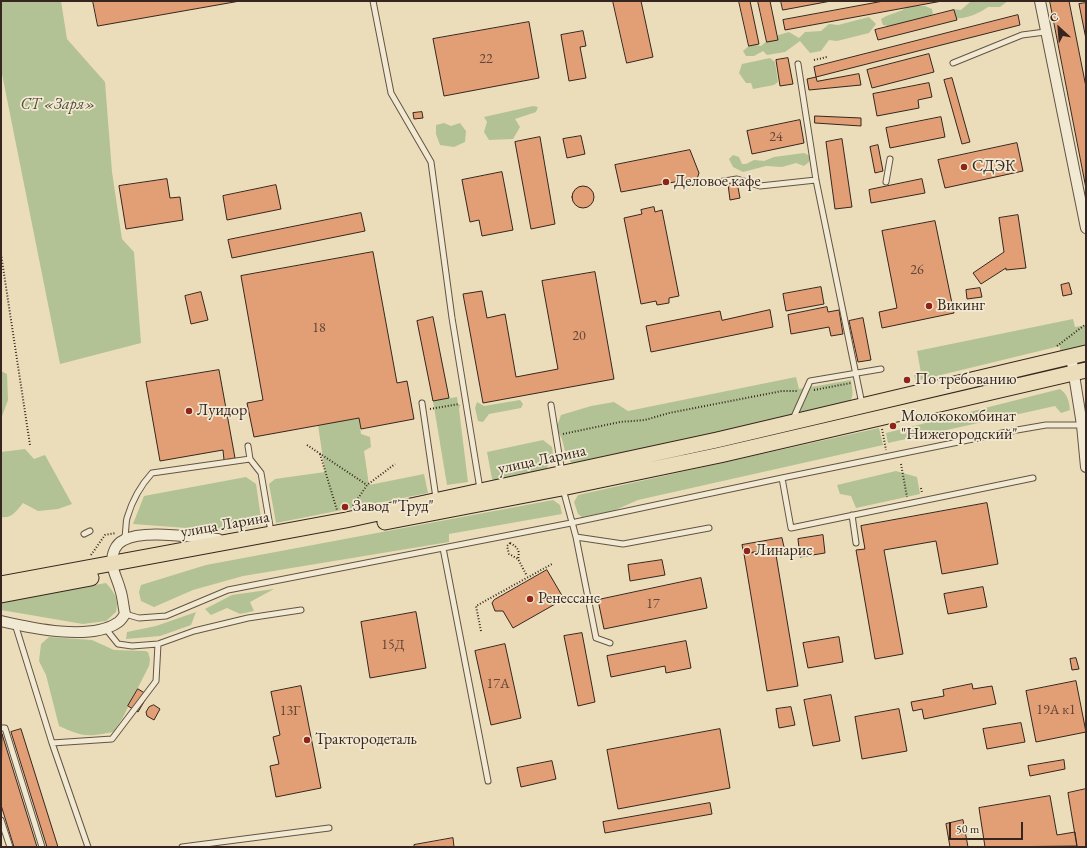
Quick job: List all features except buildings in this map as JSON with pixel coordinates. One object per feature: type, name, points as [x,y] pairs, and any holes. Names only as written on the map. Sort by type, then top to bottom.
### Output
[{"type":"main road","name":"улица Ларина","points":[[1,595],[113,568],[480,492],[562,481],[792,422],[1086,353]]},
{"type":"main road","name":"улица Ларина","points":[[1,584],[113,568],[562,481],[720,455],[1080,371]]},
{"type":"street","points":[[1040,1],[1045,32],[1086,228]]},
{"type":"street","points":[[1070,356],[1080,371],[1086,468]]},
{"type":"street","points":[[1080,371],[1086,363]]},
{"type":"street","points":[[1,621],[75,632],[106,629],[119,623],[125,614],[121,590],[113,568],[114,550],[125,535],[151,535],[240,541]]},
{"type":"lane","points":[[373,1],[391,93],[431,162],[480,492]]},
{"type":"lane","points":[[954,63],[1022,35],[1045,32]]},
{"type":"lane","points":[[798,64],[816,180],[863,405]]},
{"type":"lane","points":[[886,182],[890,159]]},
{"type":"lane","points":[[718,182],[737,178],[760,186],[816,180]]},
{"type":"lane","points":[[792,422],[804,391],[810,382],[881,369]]},
{"type":"lane","points":[[422,403],[436,501]]},
{"type":"lane","points":[[551,405],[562,481],[571,523],[576,537],[596,638],[610,643]]},
{"type":"lane","points":[[125,614],[140,618],[166,616],[228,590],[571,523],[782,478],[1046,425],[1084,425]]},
{"type":"lane","points":[[248,446],[250,459],[261,473],[271,535]]},
{"type":"lane","points":[[125,535],[126,519],[141,485],[152,473],[250,459]]},
{"type":"lane","points":[[782,478],[790,528],[1033,478]]},
{"type":"lane","points":[[852,515],[856,543]]},
{"type":"lane","points":[[576,537],[623,544],[709,528]]},
{"type":"lane","points":[[84,534],[90,531]]},
{"type":"lane","points":[[443,548],[488,781]]},
{"type":"lane","points":[[106,629],[118,644],[132,646],[158,644],[194,631],[248,618],[302,610]]},
{"type":"lane","points":[[15,624],[52,743],[88,847]]},
{"type":"lane","points":[[52,743],[112,739],[156,681],[158,644]]},
{"type":"lane","points":[[1,728],[5,728],[42,847]]},
{"type":"lane","points":[[1,820],[10,847]]},
{"type":"lane","points":[[182,847],[329,828]]},
{"type":"path","points":[[814,60],[827,56]]},
{"type":"path","points":[[1,254],[30,445]]},
{"type":"path","points":[[1055,348],[1086,324]]},
{"type":"path","points":[[556,435],[620,422],[645,420],[669,413],[782,390],[804,391],[858,382]]},
{"type":"path","points":[[423,411],[466,403]]},
{"type":"path","points":[[884,436],[887,450]]},
{"type":"path","points":[[307,445],[367,485]]},
{"type":"path","points":[[320,454],[338,514]]},
{"type":"path","points":[[350,511],[367,485],[396,464]]},
{"type":"path","points":[[901,464],[907,497]]},
{"type":"path","points":[[88,559],[105,536],[125,535]]},
{"type":"path","points":[[504,543],[510,543],[516,540]]},
{"type":"path","points":[[510,543],[507,546],[509,554],[518,559]]},
{"type":"path","points":[[510,543],[518,548],[518,559],[527,576]]},
{"type":"path","points":[[481,631],[476,606],[527,576],[552,564]]},
{"type":"green space","name":"СТ «Заря»","points":[[1,1],[61,1],[67,39],[105,82],[112,172],[122,239],[134,252],[141,343],[60,364],[1,69]]},
{"type":"green space","points":[[1008,1],[1000,7],[988,7],[970,16],[950,18],[949,13],[953,9],[961,10],[970,2]]},
{"type":"green space","points":[[909,6],[925,6],[932,9],[933,14],[909,25],[897,27],[883,25],[881,19]]},
{"type":"green space","points":[[869,17],[876,24],[869,33],[837,41],[829,40],[821,51],[810,53],[800,41],[785,52],[767,55],[763,51],[754,56],[746,56],[743,51],[751,44],[761,46],[772,37],[789,32],[799,38],[805,32],[821,31],[829,24],[838,25]]},
{"type":"green space","points":[[770,58],[775,62],[778,82],[774,85],[753,89],[751,83],[746,83],[739,73],[742,64]]},
{"type":"green space","points":[[533,106],[538,107],[536,112],[515,119],[520,127],[513,139],[489,140],[484,132],[487,122],[484,117]]},
{"type":"green space","points":[[444,123],[451,126],[460,123],[466,131],[465,142],[454,147],[440,145],[436,134],[436,125]]},
{"type":"green space","points":[[804,153],[810,156],[809,162],[804,166],[796,163],[782,167],[766,166],[743,172],[733,167],[729,159],[733,155],[739,157],[742,164],[746,164],[754,160],[764,161],[774,157]]},
{"type":"green space","points":[[1073,319],[1075,327],[1086,325],[1086,345],[1060,351],[1060,346],[916,381],[914,375],[921,373],[917,351]]},
{"type":"green space","points":[[1,371],[7,374],[8,400],[1,419]]},
{"type":"green space","points":[[796,377],[799,389],[851,380],[852,398],[848,403],[576,465],[569,460],[561,437],[556,429],[561,415],[591,406],[614,402],[628,411]]},
{"type":"green space","points":[[1060,389],[1068,398],[1070,410],[1061,413],[1055,406],[888,443],[886,433]]},
{"type":"green space","points":[[457,397],[458,404],[460,405],[459,409],[468,482],[447,485],[433,401]]},
{"type":"green space","points":[[520,400],[523,404],[521,408],[489,414],[483,422],[478,421],[475,408],[477,402],[484,406]]},
{"type":"green space","points":[[359,418],[361,434],[370,437],[371,447],[364,451],[369,485],[424,474],[428,493],[276,523],[269,484],[275,479],[325,472],[318,425]]},
{"type":"green space","points":[[879,428],[883,445],[638,500],[613,511],[582,517],[578,514],[574,502],[578,495]]},
{"type":"green space","points":[[543,440],[552,447],[553,454],[546,470],[495,481],[492,479],[487,452]]},
{"type":"green space","points":[[25,449],[34,459],[45,455],[72,504],[58,509],[38,511],[23,503],[8,517],[1,517],[1,452]]},
{"type":"green space","points":[[896,471],[917,477],[920,494],[856,508],[851,496],[840,494],[837,485]]},
{"type":"green space","points":[[246,477],[256,484],[262,525],[227,531],[133,524],[144,496]]},
{"type":"green space","points":[[553,500],[560,505],[562,514],[449,534],[449,542],[243,576],[193,590],[154,607],[141,601],[139,592],[141,585],[206,565]]},
{"type":"green space","points":[[106,583],[114,593],[117,603],[116,612],[106,621],[83,624],[1,610],[1,602]]},
{"type":"green space","points":[[274,589],[250,602],[254,611],[240,614],[227,608],[211,615],[205,609],[232,595]]},
{"type":"green space","points":[[196,612],[191,625],[160,636],[126,639],[127,632],[156,626]]},
{"type":"green space","points":[[49,637],[92,640],[114,650],[148,652],[150,659],[149,666],[122,719],[113,732],[97,735],[85,735],[59,726],[46,675],[39,661],[41,644]]},
{"type":"place","name":"СДЭК","points":[[964,167]]},
{"type":"place","name":"Деловое кафе","points":[[666,182]]},
{"type":"place","name":"Викинг","points":[[929,306]]},
{"type":"place","name":"По требованию","points":[[907,380]]},
{"type":"place","name":"Луидор","points":[[189,411]]},
{"type":"place","name":"Молококомбинат \"Нижегородский\"","points":[[893,426]]},
{"type":"place","name":"Завод \"Труд\"","points":[[345,507]]},
{"type":"place","name":"Линарис","points":[[747,551]]},
{"type":"place","name":"Ренессанс","points":[[530,599]]},
{"type":"place","name":"Трактородеталь","points":[[307,740]]}]
